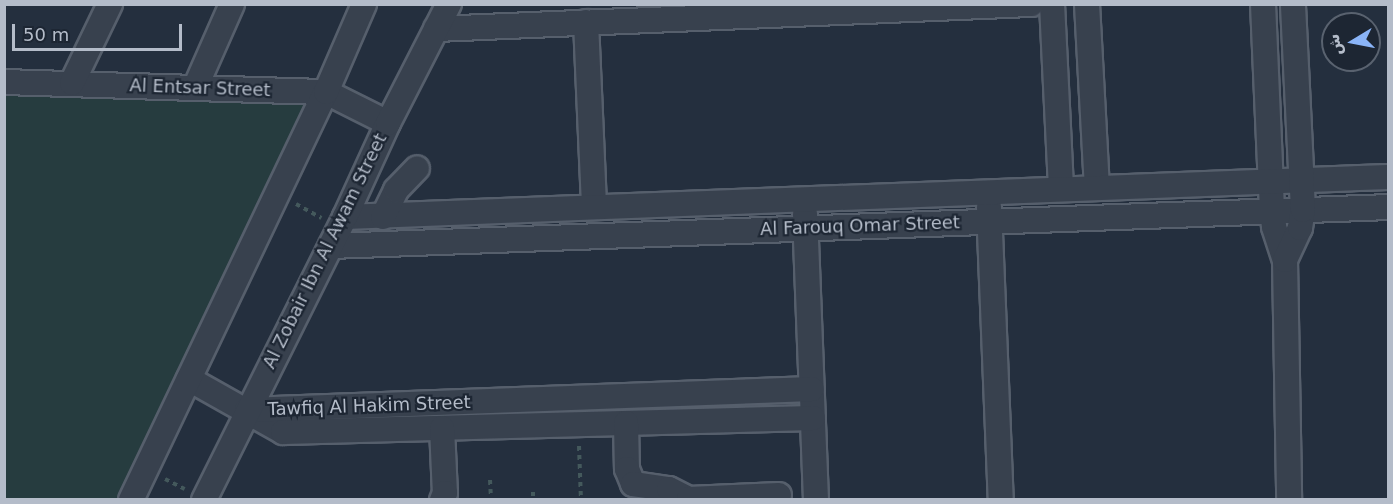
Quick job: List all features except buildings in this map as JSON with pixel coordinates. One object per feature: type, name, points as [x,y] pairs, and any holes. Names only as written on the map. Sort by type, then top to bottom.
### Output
[{"type":"street","points":[[72,83],[110,4]]},
{"type":"street","points":[[195,88],[232,4]]},
{"type":"street","points":[[131,500],[326,92],[364,4]]},
{"type":"street","name":"Al Zobair Ibn Al Awam Street","points":[[204,499],[331,246],[337,214],[388,123],[449,4]]},
{"type":"street","points":[[436,29],[1030,4]]},
{"type":"street","points":[[1052,4],[1061,189]]},
{"type":"street","points":[[1087,4],[1097,188]]},
{"type":"street","points":[[1263,4],[1272,212],[1285,260],[1289,500]]},
{"type":"street","points":[[1285,260],[1300,228],[1303,210],[1293,4]]},
{"type":"street","points":[[586,22],[594,207]]},
{"type":"street","name":"Al Entsar Street","points":[[4,82],[326,92],[388,123]]},
{"type":"street","points":[[385,210],[400,184],[417,168]]},
{"type":"street","name":"Al Farouq Omar Street","points":[[337,214],[385,210],[594,207],[804,200],[1389,177]]},
{"type":"street","points":[[988,192],[1001,500]]},
{"type":"street","points":[[385,210],[545,196]]},
{"type":"street","points":[[804,200],[816,500]]},
{"type":"street","name":"Al Farouq Omar Street","points":[[331,246],[1389,207]]},
{"type":"street","name":"Tawfiq Al Hakim Street","points":[[189,379],[283,432],[433,420],[631,396],[812,389]]},
{"type":"street","points":[[631,396],[627,469],[633,484],[669,489],[689,499],[779,495]]},
{"type":"street","name":"Tawfiq Al Hakim Street","points":[[433,420],[578,424],[813,418]]},
{"type":"street","points":[[433,420],[445,493],[442,500]]},
{"type":"path","points":[[277,194],[325,220],[337,214]]},
{"type":"path","points":[[578,424],[581,500]]},
{"type":"path","points":[[146,469],[204,499]]},
{"type":"path","points":[[490,480],[491,500]]},
{"type":"path","points":[[533,492],[533,500]]},
{"type":"green space","points":[[5,87],[320,95],[125,499],[5,500]]}]
